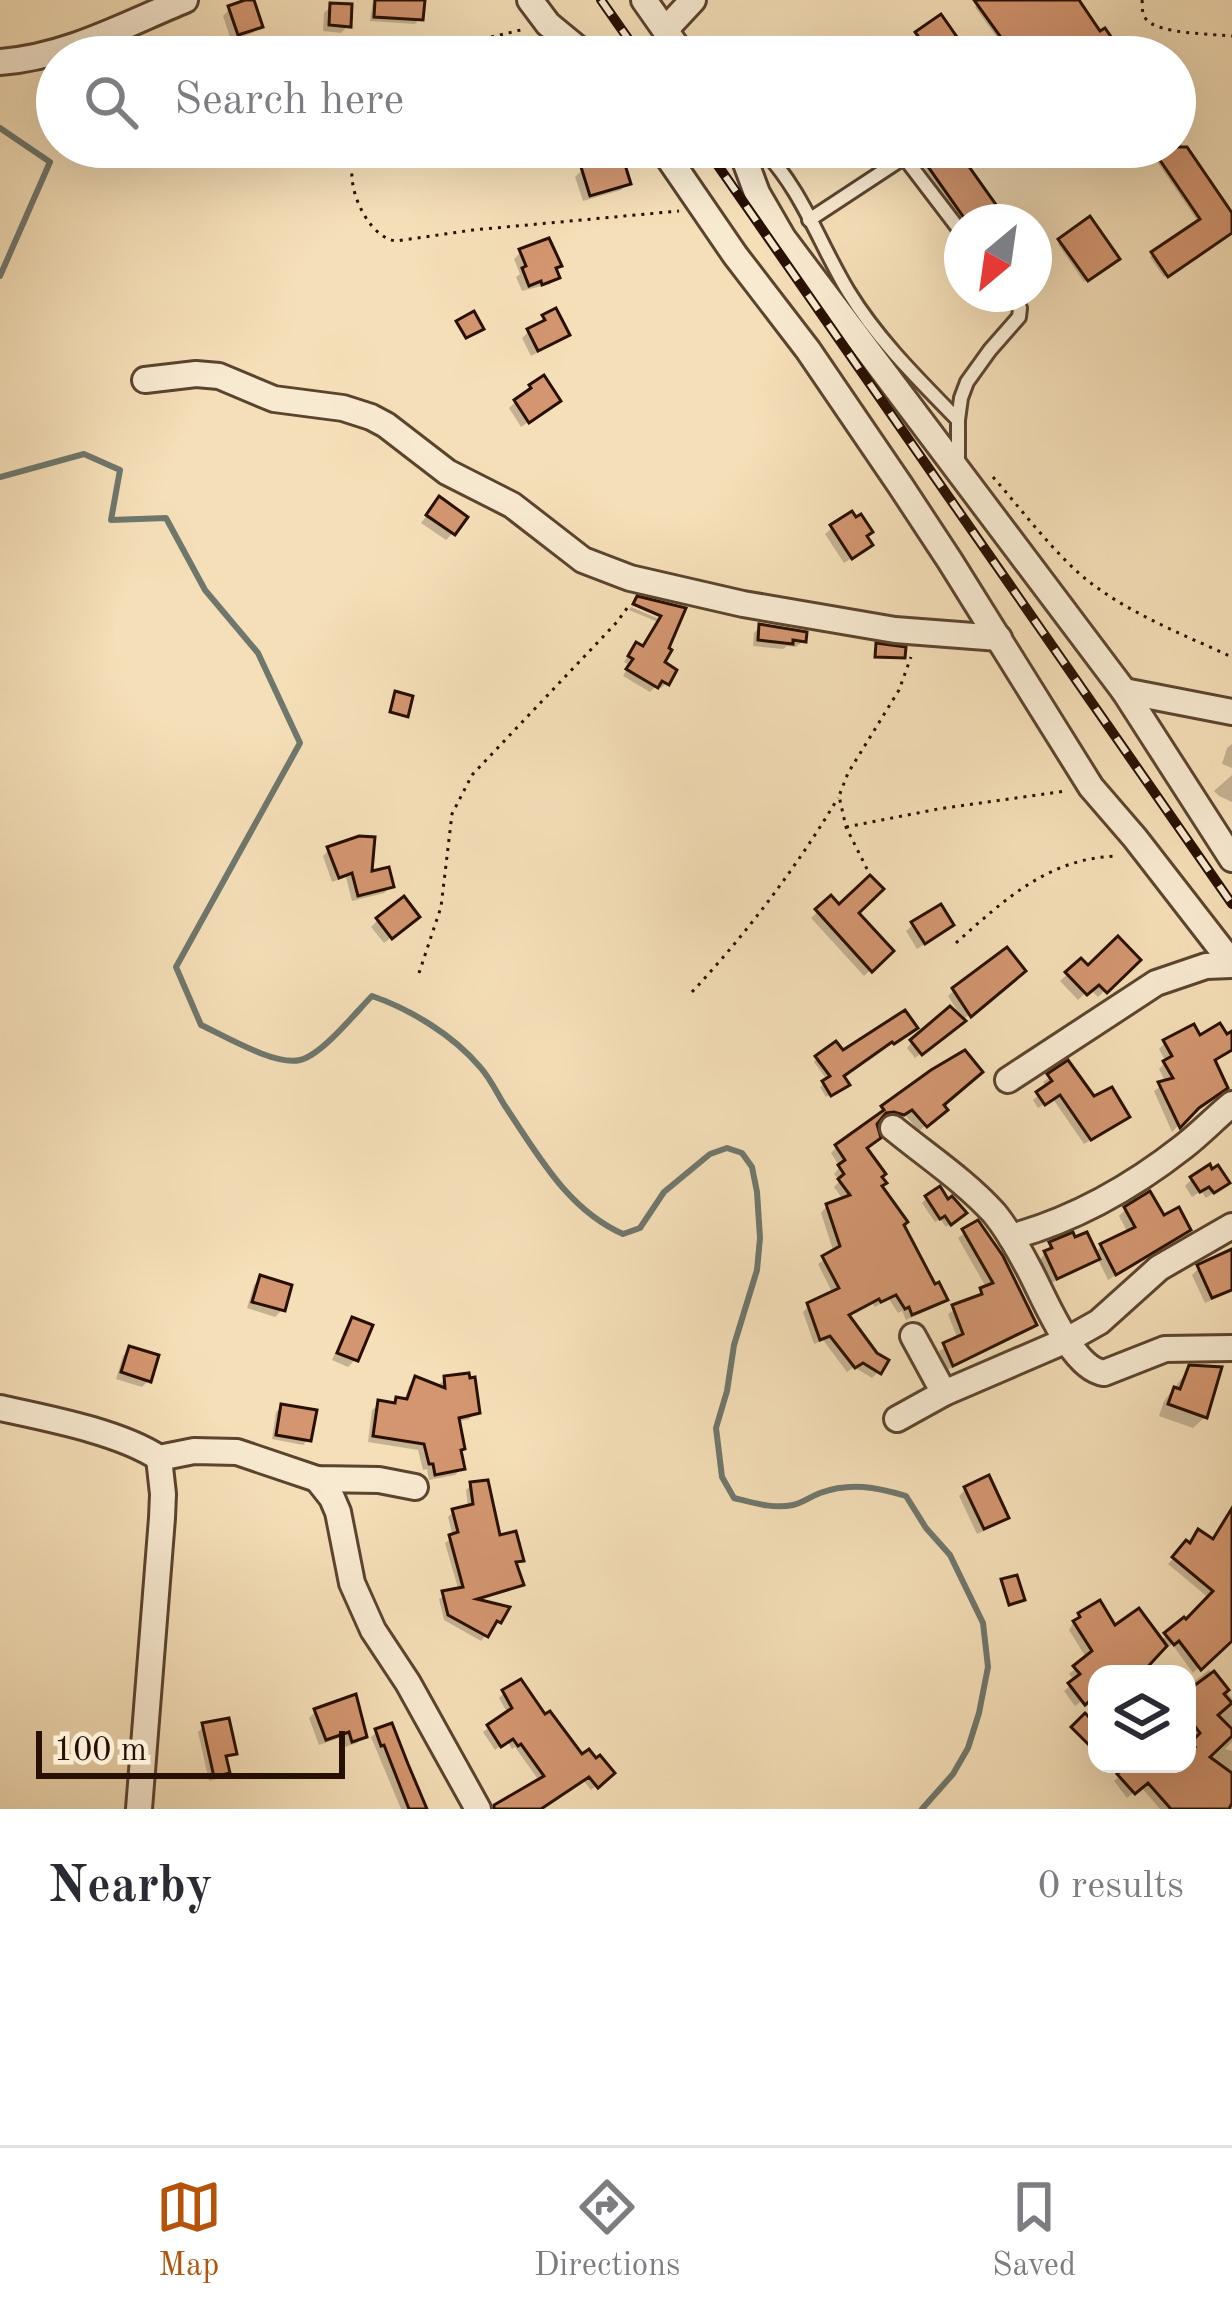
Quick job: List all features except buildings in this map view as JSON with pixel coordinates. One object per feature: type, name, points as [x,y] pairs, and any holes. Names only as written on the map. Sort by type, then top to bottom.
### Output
[{"type":"street","points":[[102,36],[185,0]]},
{"type":"street","points":[[530,0],[563,36]]},
{"type":"street","points":[[644,0],[669,36]]},
{"type":"street","points":[[665,30],[693,0]]},
{"type":"street","points":[[0,62],[36,56]]},
{"type":"street","points":[[676,168],[808,350],[950,561],[1091,787],[1232,964]]},
{"type":"street","points":[[748,168],[782,238],[1124,691],[1232,859]]},
{"type":"street","points":[[145,380],[218,376],[274,400],[343,408],[371,417],[448,472],[512,506],[583,560],[641,580],[743,604],[917,632],[999,638]]},
{"type":"street","points":[[1124,691],[1232,712]]},
{"type":"street","points":[[1008,1080],[1156,983],[1206,966],[1232,964]]},
{"type":"street","points":[[1010,1237],[1081,1211],[1153,1168],[1232,1104]]},
{"type":"street","points":[[893,1129],[995,1214],[1066,1340],[1094,1372],[1104,1373],[1165,1349],[1232,1348]]},
{"type":"street","points":[[897,1419],[1100,1322],[1159,1268],[1232,1226]]},
{"type":"street","points":[[913,1336],[944,1393]]},
{"type":"street","points":[[0,1408],[103,1434],[159,1458],[194,1451],[237,1452],[317,1479],[379,1480],[415,1487]]},
{"type":"street","points":[[139,1809],[162,1518],[159,1458]]},
{"type":"street","points":[[317,1479],[338,1512],[352,1583],[373,1630],[478,1809]]},
{"type":"lane","points":[[778,168],[868,321],[958,420]]},
{"type":"lane","points":[[809,220],[887,168]]},
{"type":"lane","points":[[912,168],[944,209]]},
{"type":"lane","points":[[958,470],[958,420],[967,382],[1019,312]]},
{"type":"path","points":[[1142,0],[1143,14],[1153,25],[1232,36]]},
{"type":"path","points":[[496,36],[548,24]]},
{"type":"path","points":[[354,168],[357,198],[376,233],[385,240],[705,209]]},
{"type":"path","points":[[990,473],[1065,560],[1096,586],[1232,658]]},
{"type":"path","points":[[419,973],[441,907],[452,814],[460,795],[472,775],[617,622],[641,580]]},
{"type":"path","points":[[692,992],[752,922],[839,796],[899,690],[917,632]]},
{"type":"path","points":[[846,827],[1091,787]]},
{"type":"path","points":[[839,796],[846,827],[867,869]]},
{"type":"path","points":[[956,943],[1005,900],[1060,866],[1092,857],[1149,856]]},
{"type":"waterway","points":[[0,128],[36,152]]},
{"type":"waterway","points":[[0,276],[47,168]]},
{"type":"waterway","points":[[0,477],[84,454],[120,470],[111,520],[166,518],[205,590],[258,653],[300,743],[176,967],[201,1025],[290,1061],[309,1057],[328,1042],[372,996],[401,1008],[469,1055],[570,1196],[623,1234],[640,1228],[664,1192],[710,1154],[727,1148],[742,1153],[752,1167],[760,1238],[757,1270],[716,1428],[722,1477],[734,1498],[771,1506],[793,1505],[852,1487],[906,1496],[950,1555],[983,1623],[988,1667],[968,1748],[953,1774],[922,1809]]},
{"type":"railway","points":[[601,0],[626,36]]},
{"type":"railway","points":[[720,168],[1232,904]]}]
